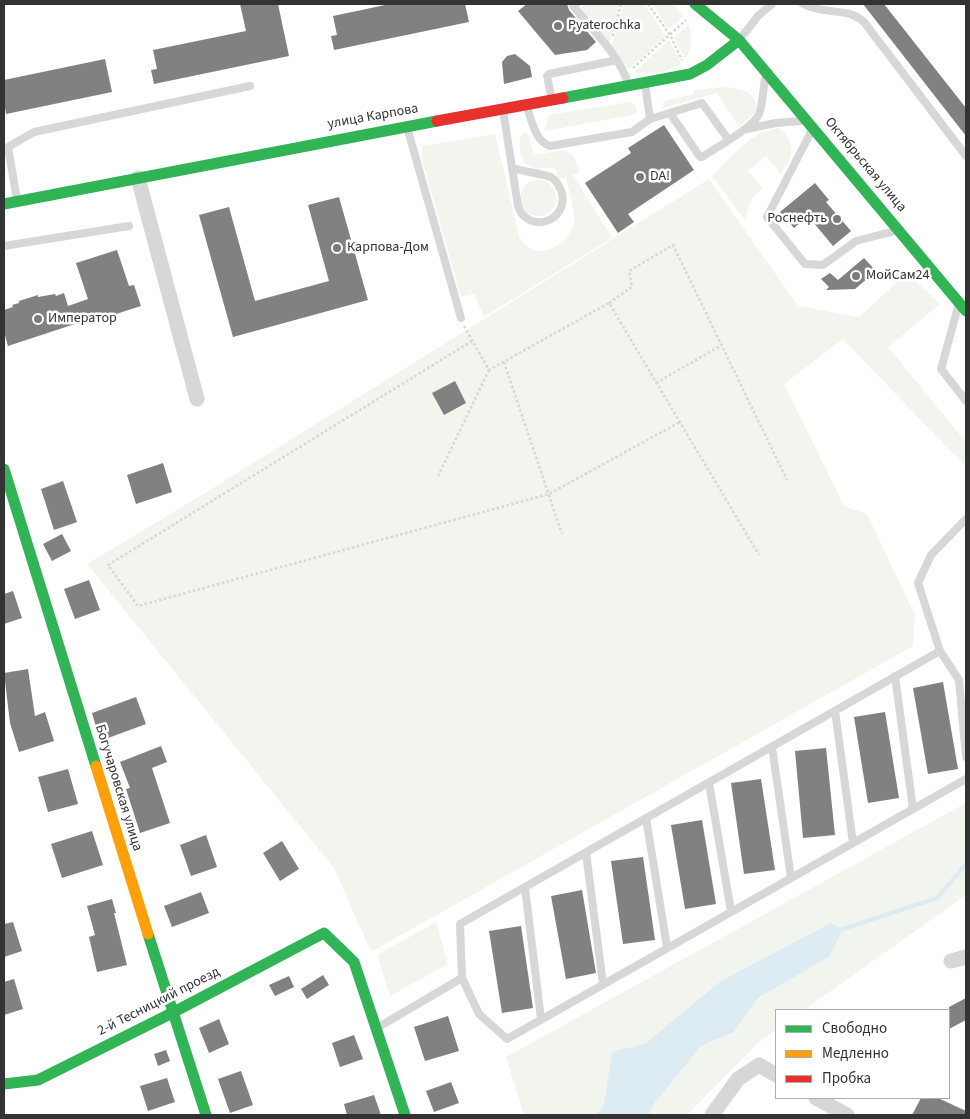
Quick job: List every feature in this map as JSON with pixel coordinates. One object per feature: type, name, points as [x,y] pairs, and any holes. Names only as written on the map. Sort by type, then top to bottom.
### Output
[{"type":"street","name":"Октябрьская улица","points":[[695,4],[739,40],[963,307]]},
{"type":"street","name":"Октябрьская улица","points":[[723,11],[739,40]]},
{"type":"street","name":"улица Карпова","points":[[4,204],[407,126],[670,79],[690,74],[707,65],[739,40]]},
{"type":"street","points":[[138,178],[197,399]]},
{"type":"street","name":"Богучаровская улица","points":[[4,469],[172,1013],[206,1115]]},
{"type":"street","name":"2-й Тесницкий проезд","points":[[4,1084],[38,1080],[172,1013],[324,933],[354,962],[377,1028]]},
{"type":"street","points":[[377,1028],[405,1115]]},
{"type":"street","points":[[712,1115],[738,1079],[759,1065],[775,1074]]},
{"type":"street","points":[[818,1099],[847,1115]]},
{"type":"lane","points":[[576,4],[573,6],[626,75],[629,87]]},
{"type":"lane","points":[[739,40],[758,16],[772,4]]},
{"type":"lane","points":[[803,4],[822,11],[858,16],[966,156]]},
{"type":"lane","points":[[552,100],[547,76],[549,74],[616,60]]},
{"type":"lane","points":[[670,113],[700,157],[753,122],[759,113],[766,72]]},
{"type":"lane","points":[[645,84],[650,119]]},
{"type":"lane","points":[[17,202],[8,148],[34,132],[250,86]]},
{"type":"lane","points":[[526,105],[538,138],[542,143],[550,146],[632,132],[650,119],[704,103],[728,139]]},
{"type":"lane","points":[[502,110],[518,206],[524,218],[531,221],[542,221],[560,213],[563,204],[559,186],[556,182],[547,176],[512,168]]},
{"type":"lane","points":[[744,129],[776,123],[810,124],[767,217],[805,264],[823,265],[856,241],[899,230]]},
{"type":"lane","points":[[407,126],[461,318]]},
{"type":"lane","points":[[4,246],[129,226]]},
{"type":"lane","points":[[963,307],[941,369],[966,401]]},
{"type":"lane","points":[[966,519],[931,555],[918,583],[940,651],[959,680],[966,757]]},
{"type":"lane","points":[[940,651],[460,924],[462,978],[479,1014],[507,1038],[966,779]]},
{"type":"lane","points":[[895,676],[913,809]]},
{"type":"lane","points":[[835,711],[853,843]]},
{"type":"lane","points":[[772,747],[792,878]]},
{"type":"lane","points":[[709,783],[731,911]]},
{"type":"lane","points":[[646,818],[667,947]]},
{"type":"lane","points":[[586,853],[603,984]]},
{"type":"lane","points":[[525,888],[541,1019]]},
{"type":"lane","points":[[377,1028],[462,978]]},
{"type":"path","points":[[609,51],[621,4]]},
{"type":"path","points":[[648,4],[670,35],[683,62]]},
{"type":"path","points":[[626,75],[686,20]]},
{"type":"path","points":[[438,476],[489,370],[609,303],[632,287],[630,271],[673,245],[787,480]]},
{"type":"path","points":[[609,303],[759,555]]},
{"type":"path","points":[[461,318],[489,370]]},
{"type":"path","points":[[472,341],[108,565],[138,606],[549,494],[680,422]]},
{"type":"path","points":[[656,383],[722,345]]},
{"type":"path","points":[[504,362],[562,534]]},
{"type":"shaded area","points":[[586,4],[620,4],[609,46],[579,8]]},
{"type":"shaded area","points":[[623,4],[644,4],[666,36],[629,69],[611,48]]},
{"type":"shaded area","points":[[652,4],[674,4],[683,17],[669,29]]},
{"type":"shaded area","points":[[689,25],[691,43],[685,59],[674,37]]},
{"type":"shaded area","points":[[669,40],[681,63],[671,69],[659,72],[645,74],[634,72]]},
{"type":"shaded area","points":[[725,87],[745,91],[755,101],[754,113],[739,127],[717,93],[663,108],[663,102],[694,94],[694,90]]},
{"type":"shaded area","points":[[630,102],[635,105],[637,111],[633,115],[544,131],[549,115]]},
{"type":"shaded area","points":[[779,128],[789,140],[792,150],[791,155],[781,174],[766,156],[748,171],[763,188],[751,199],[745,220],[712,176],[750,139],[769,130]]},
{"type":"shaded area","points":[[523,132],[528,134],[534,155],[564,150],[573,155],[580,172],[573,175],[612,238],[484,317],[474,294],[461,297],[422,160],[422,148],[423,146],[495,134],[519,236],[525,245],[532,250],[541,251],[558,245],[571,232],[574,223],[572,201],[566,177],[558,179],[555,167],[536,168],[523,160],[520,141]]},
{"type":"shaded area","points":[[709,179],[798,306],[859,317],[907,273],[940,304],[888,347],[966,442],[966,467],[843,339],[784,384],[844,506],[867,514],[915,615],[913,646],[371,952],[334,868],[87,564],[205,493]]},
{"type":"shaded area","points":[[538,180],[545,181],[551,185],[555,191],[555,205],[551,211],[545,215],[538,216],[531,215],[525,211],[521,205],[520,198],[521,191],[525,185],[531,181]]},
{"type":"shaded area","points":[[966,803],[966,895],[805,1009],[775,1009],[775,1031],[759,1042],[687,1115],[649,1115],[653,1105],[701,1046],[734,1032],[758,998],[829,957],[683,1014],[646,1043],[612,1052],[604,1104],[596,1115],[524,1115],[506,1057]]},
{"type":"shaded area","points":[[436,922],[448,964],[390,996],[377,955]]},
{"type":"shaded area","points":[[831,923],[843,929],[829,957],[758,998],[734,1032],[701,1046],[653,1105],[649,1115],[596,1115],[604,1104],[612,1052],[646,1043],[721,981]]},
{"type":"building","points":[[240,4],[278,4],[289,56],[154,84],[151,70],[157,69],[153,50],[246,31]]},
{"type":"building","points":[[390,4],[465,4],[469,22],[334,50],[331,36],[337,35],[333,16]]},
{"type":"building","name":"Pyaterochka","points":[[527,4],[567,4],[569,10],[596,42],[587,50],[555,55],[518,11]]},
{"type":"building","points":[[863,4],[884,4],[966,108],[966,136]]},
{"type":"building","points":[[515,54],[530,66],[532,77],[504,84],[502,62],[507,56]]},
{"type":"building","points":[[105,59],[112,92],[6,114],[4,80]]},
{"type":"building","name":"DA!","points":[[664,125],[694,170],[628,214],[634,222],[618,233],[585,183],[631,153],[628,148]]},
{"type":"building","points":[[815,183],[829,200],[826,202],[851,231],[833,246],[808,216],[794,228],[780,212]]},
{"type":"building","name":"Карпова-Дом","points":[[339,197],[368,300],[233,337],[199,215],[229,207],[255,301],[329,281],[308,205]]},
{"type":"building","points":[[117,250],[129,286],[134,285],[141,306],[88,323],[87,320],[8,346],[4,332],[4,310],[13,307],[12,305],[19,303],[19,301],[38,295],[38,297],[55,294],[56,296],[64,293],[68,306],[88,299],[76,263]]},
{"type":"building","name":"МойСам24","points":[[864,258],[876,271],[855,289],[826,290],[829,287],[821,279],[830,273],[838,280]]},
{"type":"building","points":[[455,381],[466,403],[444,415],[432,393]]},
{"type":"building","points":[[163,463],[172,492],[136,504],[127,475]]},
{"type":"building","points":[[63,481],[77,522],[54,530],[41,489]]},
{"type":"building","points":[[62,534],[71,551],[52,561],[43,544]]},
{"type":"building","points":[[89,580],[100,610],[75,619],[64,589]]},
{"type":"building","points":[[13,591],[22,618],[4,624],[4,594]]},
{"type":"building","points":[[28,669],[35,716],[45,712],[54,741],[19,752],[10,723],[4,673]]},
{"type":"building","points":[[943,682],[958,769],[928,774],[913,688]]},
{"type":"building","points":[[136,697],[146,724],[100,741],[92,713]]},
{"type":"building","points":[[885,712],[899,798],[868,803],[854,717]]},
{"type":"building","points":[[161,746],[167,762],[152,768],[170,823],[140,833],[126,789],[130,788],[120,762]]},
{"type":"building","points":[[826,748],[835,835],[803,838],[795,751]]},
{"type":"building","points":[[68,769],[78,804],[48,812],[38,777]]},
{"type":"building","points":[[761,779],[775,870],[744,874],[731,783]]},
{"type":"building","points":[[702,820],[716,904],[685,909],[671,825]]},
{"type":"building","points":[[92,831],[103,865],[62,878],[51,844]]},
{"type":"building","points":[[206,835],[217,867],[191,876],[180,845]]},
{"type":"building","points":[[282,841],[299,869],[280,881],[263,853]]},
{"type":"building","points":[[643,857],[655,940],[623,944],[611,861]]},
{"type":"building","points":[[582,890],[596,973],[566,979],[551,896]]},
{"type":"building","points":[[201,892],[209,913],[172,927],[164,906]]},
{"type":"building","points":[[112,899],[127,965],[97,972],[89,937],[95,935],[87,906]]},
{"type":"building","points":[[13,922],[22,951],[4,957],[4,924]]},
{"type":"building","points":[[521,926],[533,1008],[502,1013],[489,931]]},
{"type":"building","points":[[323,975],[329,985],[307,999],[301,989]]},
{"type":"building","points":[[289,976],[294,987],[275,996],[269,985]]},
{"type":"building","points":[[14,979],[23,1009],[4,1015],[4,982]]},
{"type":"building","points":[[966,998],[966,1020],[950,1028],[950,1009],[949,1007]]},
{"type":"building","points":[[448,1016],[459,1051],[425,1061],[414,1027]]},
{"type":"building","points":[[219,1019],[229,1044],[209,1053],[199,1028]]},
{"type":"building","points":[[354,1035],[363,1059],[340,1067],[332,1043]]},
{"type":"building","points":[[166,1050],[170,1061],[158,1066],[154,1054]]},
{"type":"building","points":[[241,1071],[253,1105],[230,1113],[218,1079]]},
{"type":"building","points":[[167,1078],[175,1102],[148,1111],[140,1086]]},
{"type":"building","points":[[451,1082],[459,1103],[434,1112],[426,1091]]},
{"type":"building","points":[[374,1095],[381,1115],[347,1115],[344,1104]]},
{"type":"building","points":[[920,1099],[940,1099],[966,1111],[966,1115],[912,1115]]},
{"type":"waterway","points":[[840,930],[937,898],[966,864]]},
{"type":"traffic: fast","points":[[695,4],[739,40],[966,311]]},
{"type":"traffic: fast","points":[[563,98],[690,74],[707,65],[739,40]]},
{"type":"traffic: fast","points":[[4,204],[437,121]]},
{"type":"traffic: fast","points":[[4,469],[96,766]]},
{"type":"traffic: fast","points":[[4,1084],[38,1080],[172,1013],[324,933],[354,962],[405,1115]]},
{"type":"traffic: fast","points":[[148,934],[206,1115]]},
{"type":"traffic: slow","points":[[96,766],[148,934]]},
{"type":"traffic: jam","points":[[437,121],[563,98]]},
{"type":"place","name":"Pyaterochka","points":[[558,26]]},
{"type":"place","name":"DA!","points":[[640,177]]},
{"type":"place","name":"Роснефть","points":[[837,219]]},
{"type":"place","name":"Карпова-Дом","points":[[337,248]]},
{"type":"place","name":"МойСам24","points":[[856,276]]},
{"type":"place","name":"Император","points":[[38,319]]}]
